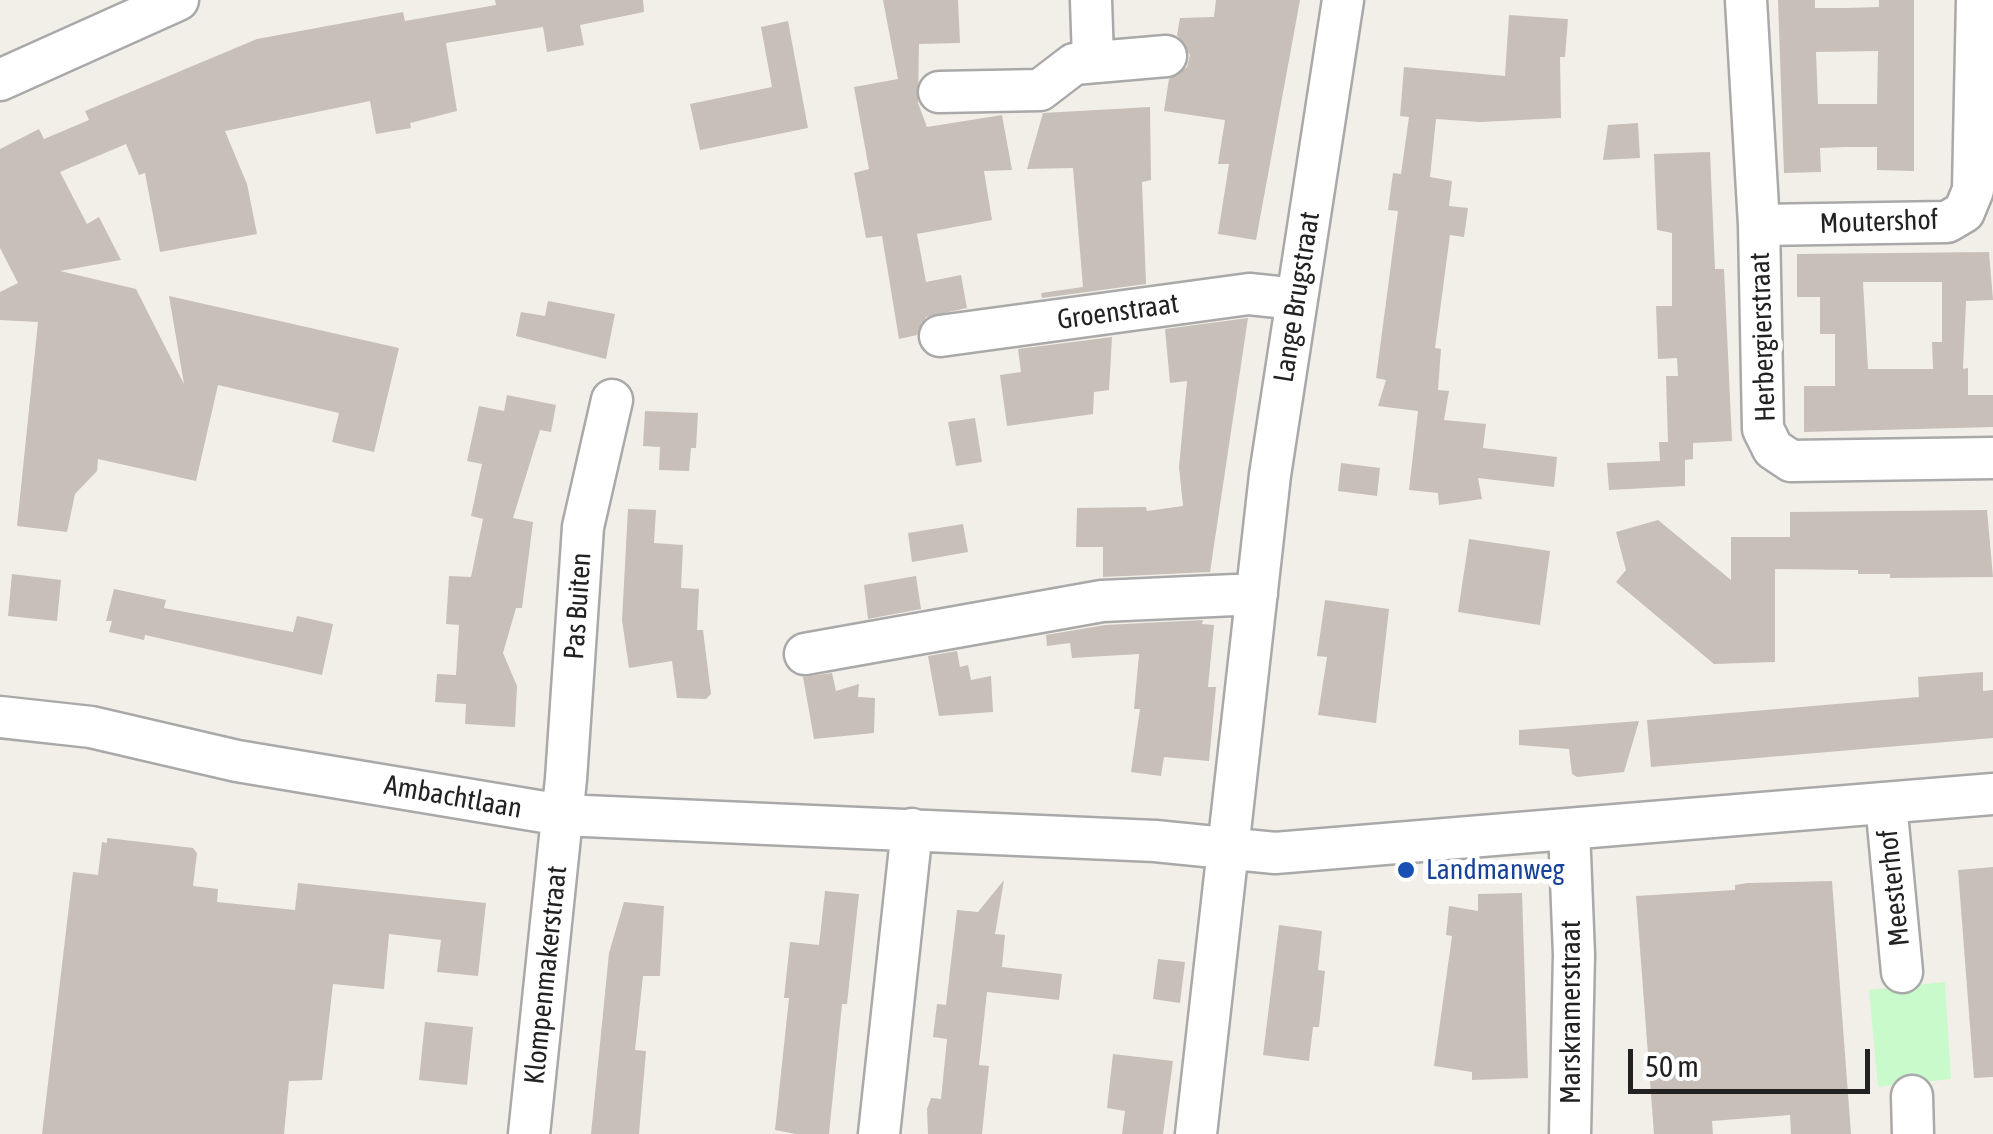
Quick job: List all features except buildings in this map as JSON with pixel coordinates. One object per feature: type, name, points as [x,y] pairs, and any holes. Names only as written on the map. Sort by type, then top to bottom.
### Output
[{"type":"street","points":[[0,80],[178,0]]},
{"type":"street","points":[[1091,0],[1092,59]]},
{"type":"street","name":"Lange Brugstraat","points":[[1196,1134],[1270,475],[1343,0]]},
{"type":"street","name":"Herbergierstraat","points":[[1746,0],[1760,225],[1763,429],[1774,450],[1791,461],[1993,458]]},
{"type":"street","name":"Moutershof","points":[[1760,225],[1947,222],[1964,212],[1973,190],[1977,0]]},
{"type":"street","points":[[939,92],[1040,90],[1074,64],[1092,59],[1166,56]]},
{"type":"street","name":"Groenstraat","points":[[940,336],[1249,294],[1297,299]]},
{"type":"street","name":"Pas Buiten","points":[[562,815],[583,527],[612,400]]},
{"type":"street","points":[[805,654],[1102,600],[1257,594]]},
{"type":"street","name":"Ambachtlaan","points":[[0,718],[91,727],[237,761],[562,815],[912,829],[1231,848]]},
{"type":"street","points":[[1231,848],[1275,853],[1993,794]]},
{"type":"street","name":"Meesterhof","points":[[1886,803],[1902,972]]},
{"type":"street","name":"Klompenmakerstraat","points":[[530,1134],[562,815]]},
{"type":"street","points":[[879,1134],[912,829]]},
{"type":"street","name":"Marskramerstraat","points":[[1570,829],[1574,955],[1570,1134]]},
{"type":"green space","points":[[1945,982],[1951,1079],[1878,1087],[1869,990]]},
{"type":"place","name":"Landmanweg","points":[[1406,870]]}]
